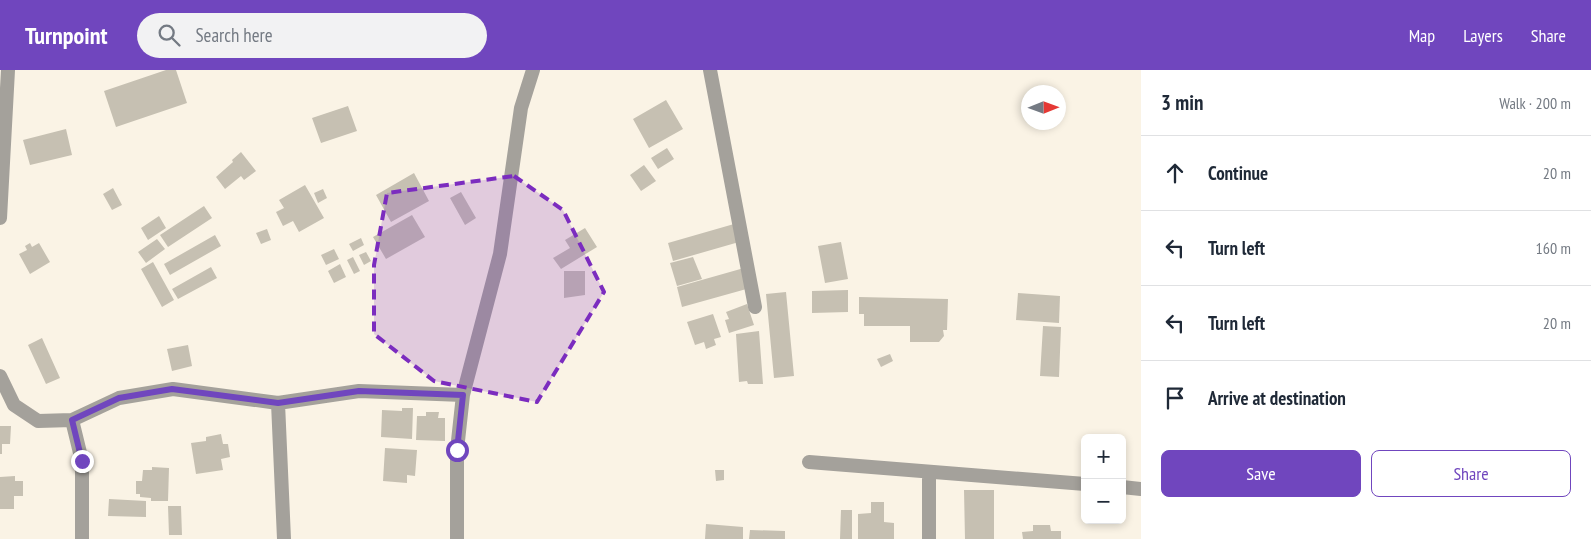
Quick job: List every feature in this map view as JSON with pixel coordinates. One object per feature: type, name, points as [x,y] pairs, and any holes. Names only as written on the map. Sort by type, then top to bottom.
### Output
[{"type":"street","points":[[0,218],[8,70]]},
{"type":"street","points":[[457,539],[457,450],[463,395],[500,254],[521,108],[533,70]]},
{"type":"street","points":[[710,70],[755,307]]},
{"type":"street","points":[[0,376],[14,405],[38,421],[72,420],[119,398],[172,389],[278,403],[359,391],[463,395]]},
{"type":"street","points":[[278,403],[284,539]]},
{"type":"street","points":[[72,420],[82,461],[82,539]]},
{"type":"street","points":[[809,462],[1081,484]]},
{"type":"street","points":[[929,472],[929,539]]},
{"type":"street","points":[[1126,487],[1141,489]]},
{"type":"highlighted area","points":[[514,176],[563,210],[604,292],[537,402],[434,381],[374,334],[374,265],[387,193]]},
{"type":"building","points":[[166,70],[176,70],[187,103],[116,127],[104,91]]},
{"type":"building","points":[[666,100],[683,129],[649,148],[633,119]]},
{"type":"building","points":[[348,106],[357,131],[321,143],[312,118]]},
{"type":"building","points":[[66,129],[72,155],[30,165],[23,140]]},
{"type":"building","points":[[667,148],[674,159],[658,169],[651,158]]},
{"type":"building","points":[[241,152],[256,171],[244,180],[241,176],[225,189],[216,177]]},
{"type":"building","points":[[644,165],[656,181],[641,191],[630,175]]},
{"type":"building","points":[[414,173],[429,201],[391,222],[376,195]]},
{"type":"building","points":[[305,185],[324,218],[299,232],[293,221],[283,226],[276,212],[284,208],[279,200]]},
{"type":"building","points":[[113,188],[122,205],[112,210],[103,194]]},
{"type":"building","points":[[323,189],[327,198],[318,203],[314,193]]},
{"type":"building","points":[[461,192],[476,218],[465,225],[450,198]]},
{"type":"building","points":[[204,206],[212,218],[168,247],[160,235]]},
{"type":"building","points":[[412,215],[425,237],[386,259],[373,237]]},
{"type":"building","points":[[159,216],[166,228],[148,240],[141,228]]},
{"type":"building","points":[[734,224],[739,242],[673,261],[668,243]]},
{"type":"building","points":[[585,228],[597,247],[561,269],[553,258],[570,248],[565,240]]},
{"type":"building","points":[[267,229],[271,240],[261,244],[256,233]]},
{"type":"building","points":[[215,235],[221,246],[170,275],[164,264]]},
{"type":"building","points":[[361,238],[364,245],[353,251],[349,244]]},
{"type":"building","points":[[157,239],[165,249],[146,263],[138,252]]},
{"type":"building","points":[[841,242],[848,279],[825,283],[818,246]]},
{"type":"building","points":[[30,243],[32,247],[39,243],[50,262],[30,274],[19,254],[27,250],[25,246]]},
{"type":"building","points":[[334,249],[339,259],[326,265],[321,255]]},
{"type":"building","points":[[366,252],[371,261],[364,265],[359,255]]},
{"type":"building","points":[[353,257],[360,271],[354,274],[347,260]]},
{"type":"building","points":[[693,257],[702,279],[677,286],[670,263]]},
{"type":"building","points":[[153,262],[174,300],[162,307],[141,269]]},
{"type":"building","points":[[340,264],[346,277],[334,283],[328,271]]},
{"type":"building","points":[[211,267],[217,278],[178,299],[172,289]]},
{"type":"building","points":[[744,268],[750,288],[682,307],[677,287]]},
{"type":"building","points":[[564,271],[585,271],[585,295],[564,298]]},
{"type":"building","points":[[848,290],[848,312],[812,313],[812,291]]},
{"type":"building","points":[[786,292],[794,376],[774,378],[766,294]]},
{"type":"building","points":[[1018,293],[1060,296],[1059,323],[1016,320]]},
{"type":"building","points":[[859,297],[948,299],[947,330],[943,330],[944,336],[939,342],[910,342],[910,326],[864,326],[864,314],[859,314]]},
{"type":"building","points":[[747,304],[754,325],[729,333],[725,320],[729,319],[726,312]]},
{"type":"building","points":[[713,314],[721,337],[714,339],[716,345],[706,349],[704,342],[695,345],[687,322]]},
{"type":"building","points":[[1043,326],[1061,327],[1059,377],[1040,376]]},
{"type":"building","points":[[759,331],[763,384],[748,384],[747,381],[739,382],[736,334]]},
{"type":"building","points":[[42,338],[60,378],[46,384],[28,345]]},
{"type":"building","points":[[188,345],[192,366],[172,371],[167,349]]},
{"type":"building","points":[[890,354],[893,361],[881,367],[877,359]]},
{"type":"building","points":[[402,408],[413,408],[412,439],[381,437],[382,410],[402,411]]},
{"type":"building","points":[[426,412],[439,412],[438,418],[445,418],[445,441],[416,440],[417,416],[426,416]]},
{"type":"building","points":[[0,426],[11,426],[10,444],[2,444],[2,454],[0,454]]},
{"type":"building","points":[[221,434],[223,444],[228,444],[230,457],[221,459],[223,470],[196,474],[191,443],[206,441],[206,437]]},
{"type":"building","points":[[385,448],[417,450],[415,476],[407,475],[407,483],[383,481]]},
{"type":"building","points":[[152,467],[169,468],[168,501],[151,501],[151,498],[140,497],[140,494],[136,494],[136,481],[142,481],[143,470],[152,470]]},
{"type":"building","points":[[715,470],[724,470],[724,480],[716,481]]},
{"type":"building","points":[[15,476],[15,481],[23,481],[23,496],[14,496],[14,509],[0,509],[0,477]]},
{"type":"building","points":[[964,490],[994,490],[994,539],[965,539]]},
{"type":"building","points":[[109,499],[146,501],[146,517],[108,516]]},
{"type":"building","points":[[871,502],[884,502],[884,522],[894,523],[894,539],[858,539],[858,514],[871,513]]},
{"type":"building","points":[[168,506],[181,506],[182,535],[169,535]]},
{"type":"building","points":[[841,510],[852,510],[852,539],[840,539]]},
{"type":"building","points":[[706,524],[743,527],[743,539],[705,539]]},
{"type":"building","points":[[1033,525],[1050,525],[1051,531],[1061,531],[1061,539],[1023,539],[1022,532],[1033,531]]},
{"type":"building","points":[[750,530],[785,531],[785,539],[749,539]]},
{"type":"route","points":[[82,461],[72,420],[119,398],[172,389],[278,403],[359,391],[463,395],[457,450]]}]
